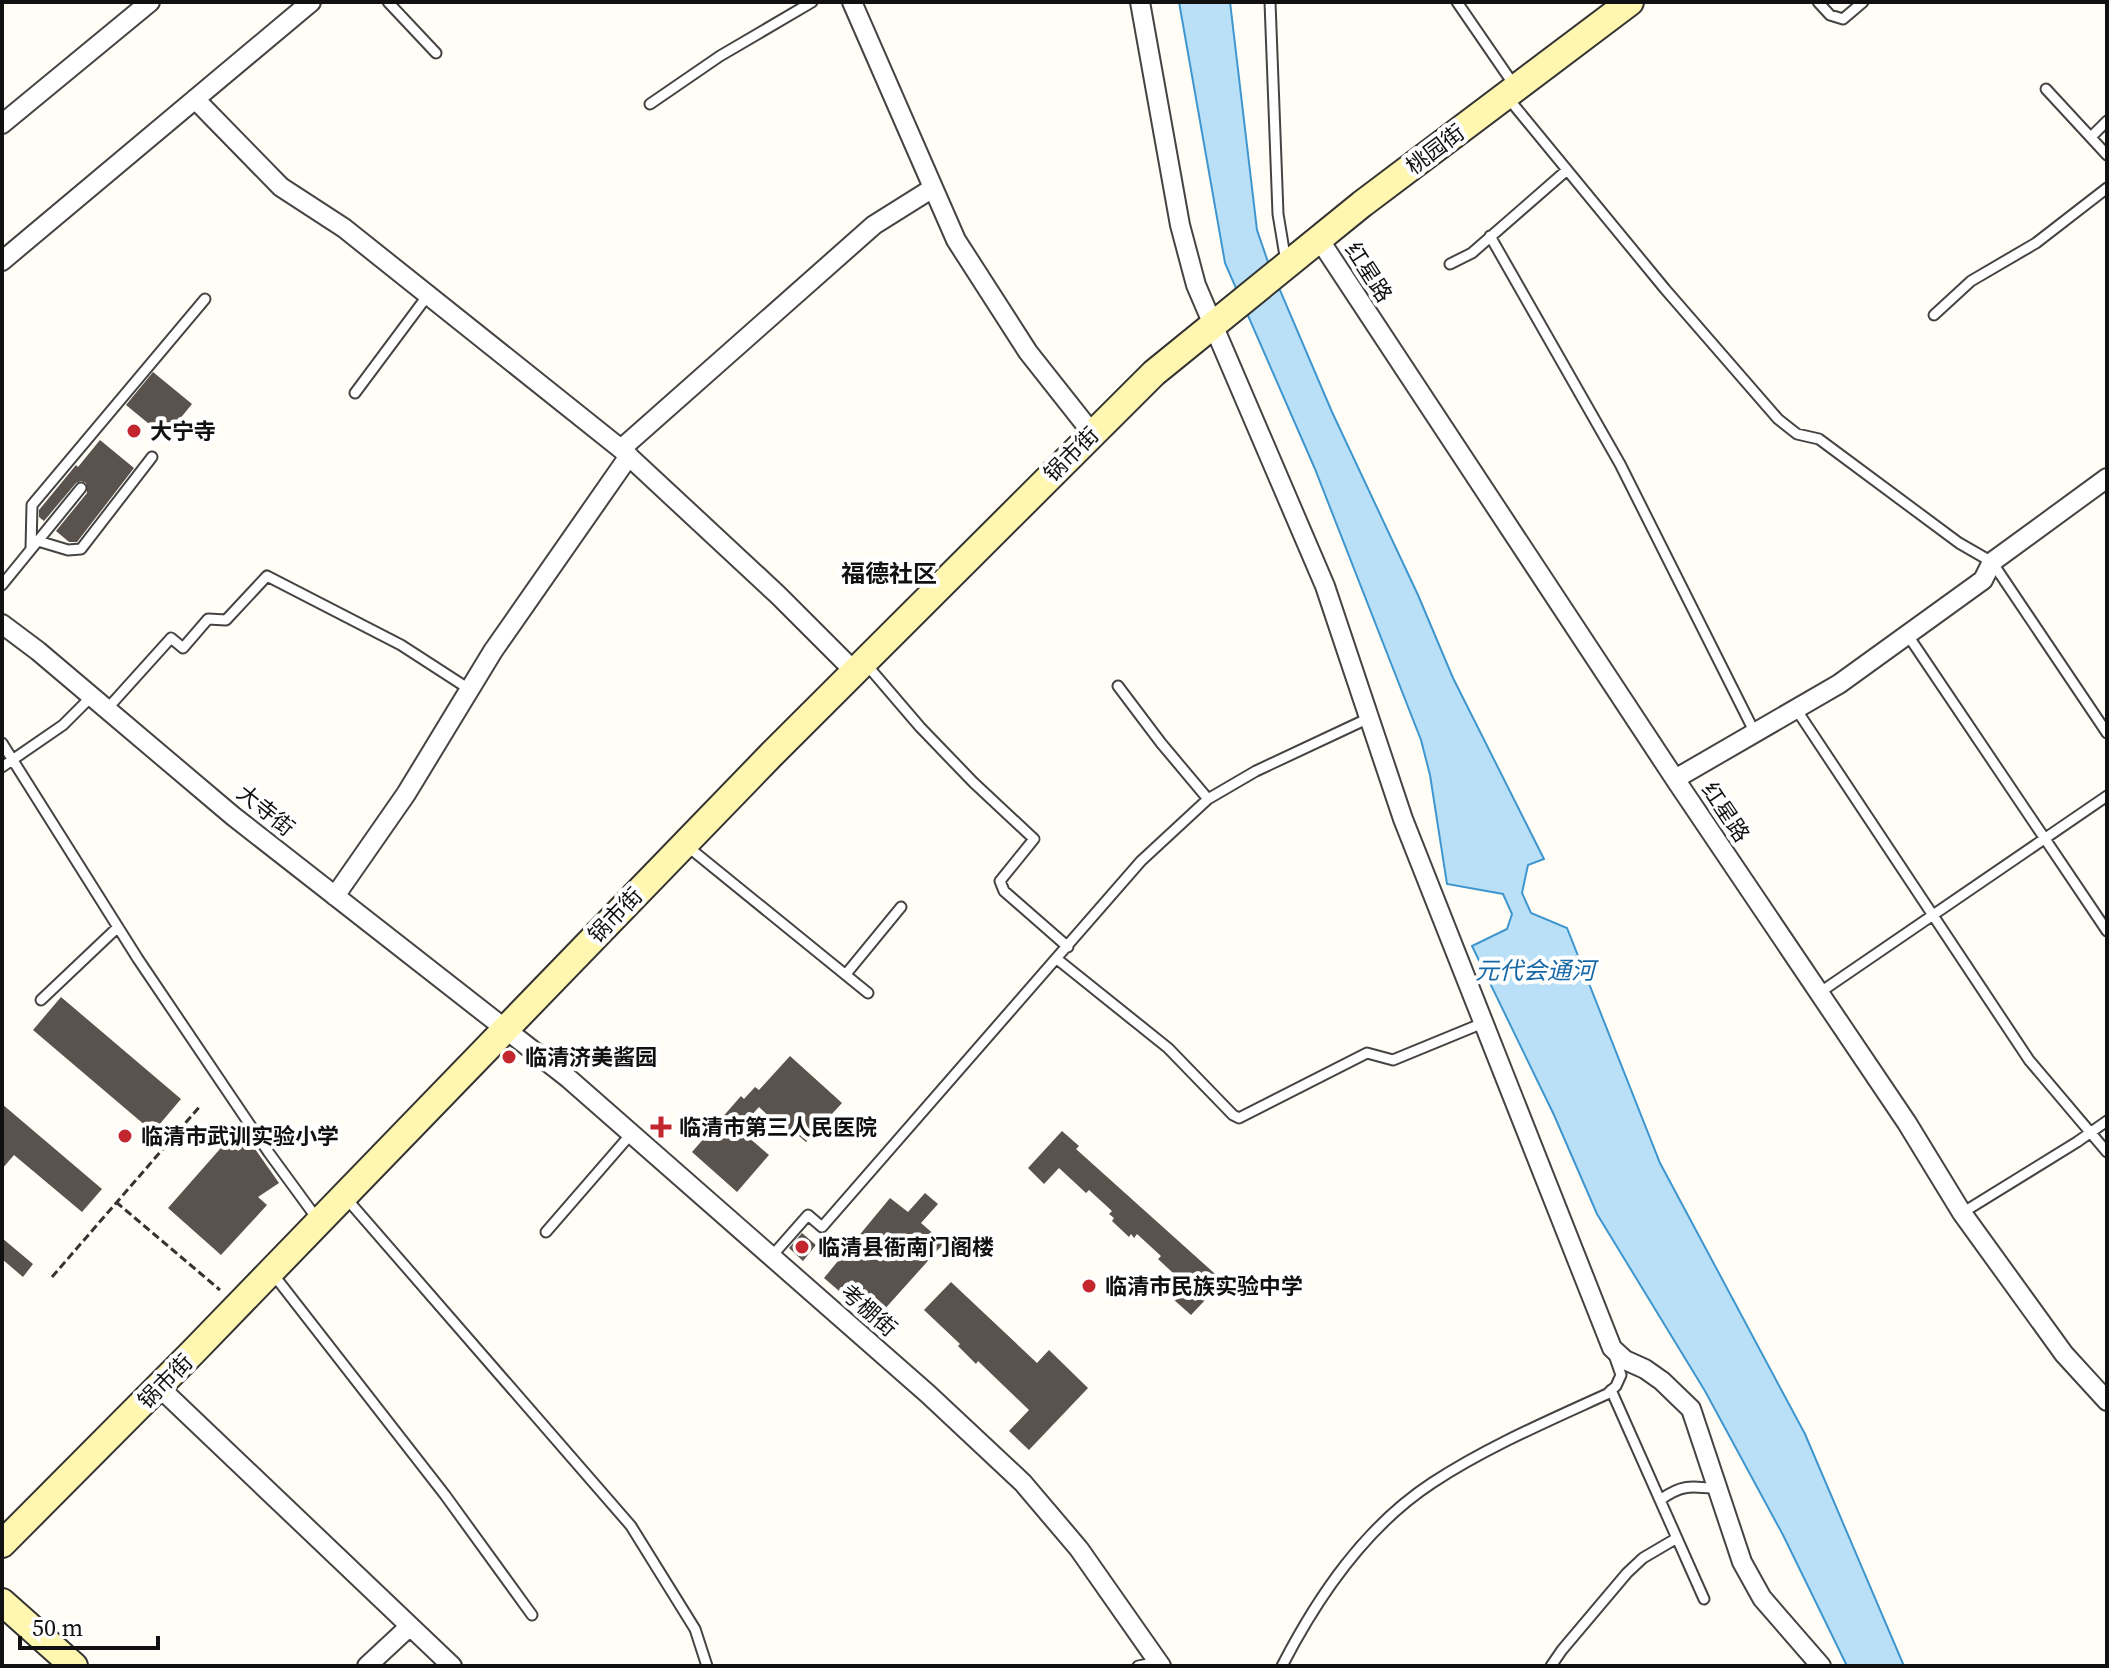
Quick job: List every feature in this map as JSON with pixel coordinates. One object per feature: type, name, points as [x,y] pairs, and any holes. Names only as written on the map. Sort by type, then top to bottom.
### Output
[{"type":"street","points":[[2,124],[150,2]]},
{"type":"street","points":[[2,261],[311,2]]},
{"type":"street","points":[[852,2],[956,240],[1028,352],[1092,433]]},
{"type":"street","points":[[1140,2],[1180,225],[1196,285],[1325,586],[1403,819],[1612,1348],[1625,1360],[1662,1381],[1691,1409],[1742,1562],[1762,1598],[1821,1666]]},
{"type":"street","name":"桃园街","points":[[1243,301],[1319,239],[1630,2]]},
{"type":"street","points":[[195,99],[281,187],[344,228],[625,453],[859,666]]},
{"type":"street","points":[[335,896],[406,794],[493,651],[625,453],[874,225],[933,188]]},
{"type":"street","name":"红星路","points":[[1319,239],[1675,779],[1907,1123],[1962,1213],[2064,1354],[2107,1401]]},
{"type":"street","name":"锅市街","points":[[2,1544],[159,1387],[504,1028],[859,666],[1154,373],[1243,301]]},
{"type":"street","points":[[1675,779],[1839,684],[1983,580],[1992,562],[2107,478]]},
{"type":"street","name":"大寺街","points":[[2,624],[233,816],[504,1028]]},
{"type":"street","name":"考棚街","points":[[504,1028],[568,1078],[928,1394],[1023,1483],[1079,1549],[1159,1664]]},
{"type":"street","points":[[159,1387],[452,1666]]},
{"type":"street","points":[[2,1602],[74,1666]]},
{"type":"street","points":[[367,1666],[410,1626]]},
{"type":"lane","points":[[388,2],[436,53]]},
{"type":"lane","points":[[650,104],[720,56],[812,2]]},
{"type":"lane","points":[[1270,2],[1278,214],[1287,265]]},
{"type":"lane","points":[[1457,2],[1511,92],[1567,170],[1778,419],[1797,434],[1819,439],[1959,543],[1992,562],[2107,733]]},
{"type":"lane","points":[[1818,2],[1830,15],[1843,19],[1863,2]]},
{"type":"lane","points":[[2046,89],[2107,155]]},
{"type":"lane","points":[[2091,137],[2107,121]]},
{"type":"lane","points":[[1450,264],[1472,253],[1567,170]]},
{"type":"lane","points":[[1934,315],[1971,281],[2036,243],[2107,188]]},
{"type":"lane","points":[[1490,236],[1620,464],[1755,733]]},
{"type":"lane","points":[[355,393],[428,295]]},
{"type":"lane","points":[[34,545],[32,505],[205,299]]},
{"type":"lane","points":[[34,545],[81,549],[152,457]]},
{"type":"lane","points":[[2,585],[81,488]]},
{"type":"lane","points":[[107,709],[171,638],[183,648],[208,619],[226,620],[267,576],[401,645],[469,689]]},
{"type":"lane","points":[[1907,634],[2107,931]]},
{"type":"lane","points":[[859,666],[1034,839],[1000,881],[1004,891],[1068,947]]},
{"type":"lane","points":[[1118,686],[1208,799]]},
{"type":"lane","points":[[2,767],[63,725],[92,696]]},
{"type":"lane","points":[[1796,709],[2029,1060],[2107,1152]]},
{"type":"lane","points":[[771,1257],[808,1215],[822,1227],[1141,861],[1208,799],[1256,771],[1369,718]]},
{"type":"lane","points":[[2,743],[118,927],[269,1153],[319,1222]]},
{"type":"lane","points":[[1819,994],[2107,796]]},
{"type":"lane","points":[[684,844],[868,993]]},
{"type":"lane","points":[[846,974],[901,907]]},
{"type":"lane","points":[[41,1000],[118,927]]},
{"type":"lane","points":[[1057,959],[1168,1048],[1239,1118],[1367,1053],[1393,1060],[1483,1023]]},
{"type":"lane","points":[[1962,1213],[2107,1121]]},
{"type":"lane","points":[[546,1232],[631,1134]]},
{"type":"lane","points":[[344,1195],[631,1526],[695,1629],[707,1666]]},
{"type":"lane","points":[[271,1271],[426,1470],[532,1615]]},
{"type":"lane","points":[[1282,1666],[1305,1622],[1339,1572],[1373,1532],[1431,1483],[1501,1443],[1611,1390],[1621,1375],[1612,1348]]},
{"type":"lane","points":[[1611,1390],[1704,1599]]},
{"type":"lane","points":[[1660,1500],[1672,1491],[1689,1485],[1718,1490]]},
{"type":"lane","points":[[1551,1666],[1635,1565],[1677,1538]]},
{"type":"lane","points":[[1138,1666],[1159,1664]]},
{"type":"path","points":[[52,1277],[201,1105]]},
{"type":"path","points":[[116,1202],[238,1305]]},
{"type":"water","name":"元代会通河","points":[[1179,2],[1230,2],[1257,230],[1332,412],[1418,595],[1453,678],[1544,859],[1528,865],[1522,893],[1531,913],[1567,928],[1660,1163],[1805,1434],[1904,1666],[1847,1666],[1783,1535],[1705,1391],[1597,1214],[1554,1115],[1472,946],[1507,929],[1512,914],[1503,894],[1447,884],[1430,775],[1421,740],[1315,469],[1225,263]]},
{"type":"building","points":[[153,372],[192,404],[165,437],[126,405]]},
{"type":"building","points":[[100,440],[134,468],[77,542],[69,542],[56,531],[87,493],[86,483],[76,483],[44,521],[39,517],[39,510]]},
{"type":"building","points":[[61,997],[181,1099],[153,1132],[33,1030]]},
{"type":"building","points":[[790,1056],[842,1103],[806,1142],[792,1130],[788,1134],[759,1107],[739,1129],[769,1155],[737,1192],[692,1152],[741,1096],[744,1099],[755,1087],[759,1090]]},
{"type":"building","points":[[2,1104],[102,1189],[82,1212],[14,1155],[2,1169]]},
{"type":"building","points":[[239,1126],[279,1183],[258,1197],[267,1205],[221,1255],[168,1208],[227,1141],[224,1136]]},
{"type":"building","points":[[1062,1131],[1079,1146],[1076,1149],[1223,1281],[1191,1315],[1173,1299],[1186,1285],[1137,1234],[1134,1238],[1131,1234],[1129,1237],[1112,1221],[1114,1218],[1109,1214],[1112,1211],[1089,1190],[1086,1193],[1059,1168],[1044,1184],[1028,1168]]},
{"type":"building","points":[[925,1193],[938,1204],[921,1223],[944,1243],[874,1321],[824,1278],[890,1198],[908,1212]]},
{"type":"building","name":"临清县衙南门阁楼","points":[[802,1233],[816,1245],[803,1261],[789,1248]]},
{"type":"building","points":[[2,1238],[33,1264],[23,1277],[2,1259]]},
{"type":"building","points":[[951,1282],[1037,1363],[1049,1350],[1088,1388],[1029,1450],[1009,1431],[1029,1410],[978,1361],[976,1364],[924,1310]]},
{"type":"place","name":"大宁寺","points":[[134,431]]},
{"type":"place","name":"临清济美酱园","points":[[509,1057]]},
{"type":"place","name":"临清市第三人民医院","points":[[661,1127]]},
{"type":"place","name":"临清市武训实验小学","points":[[125,1136]]},
{"type":"place","name":"临清县衙南门阁楼","points":[[802,1247]]},
{"type":"place","name":"临清市民族实验中学","points":[[1089,1286]]},
{"type":"district","name":"福德社区","points":[[889,573]]}]
